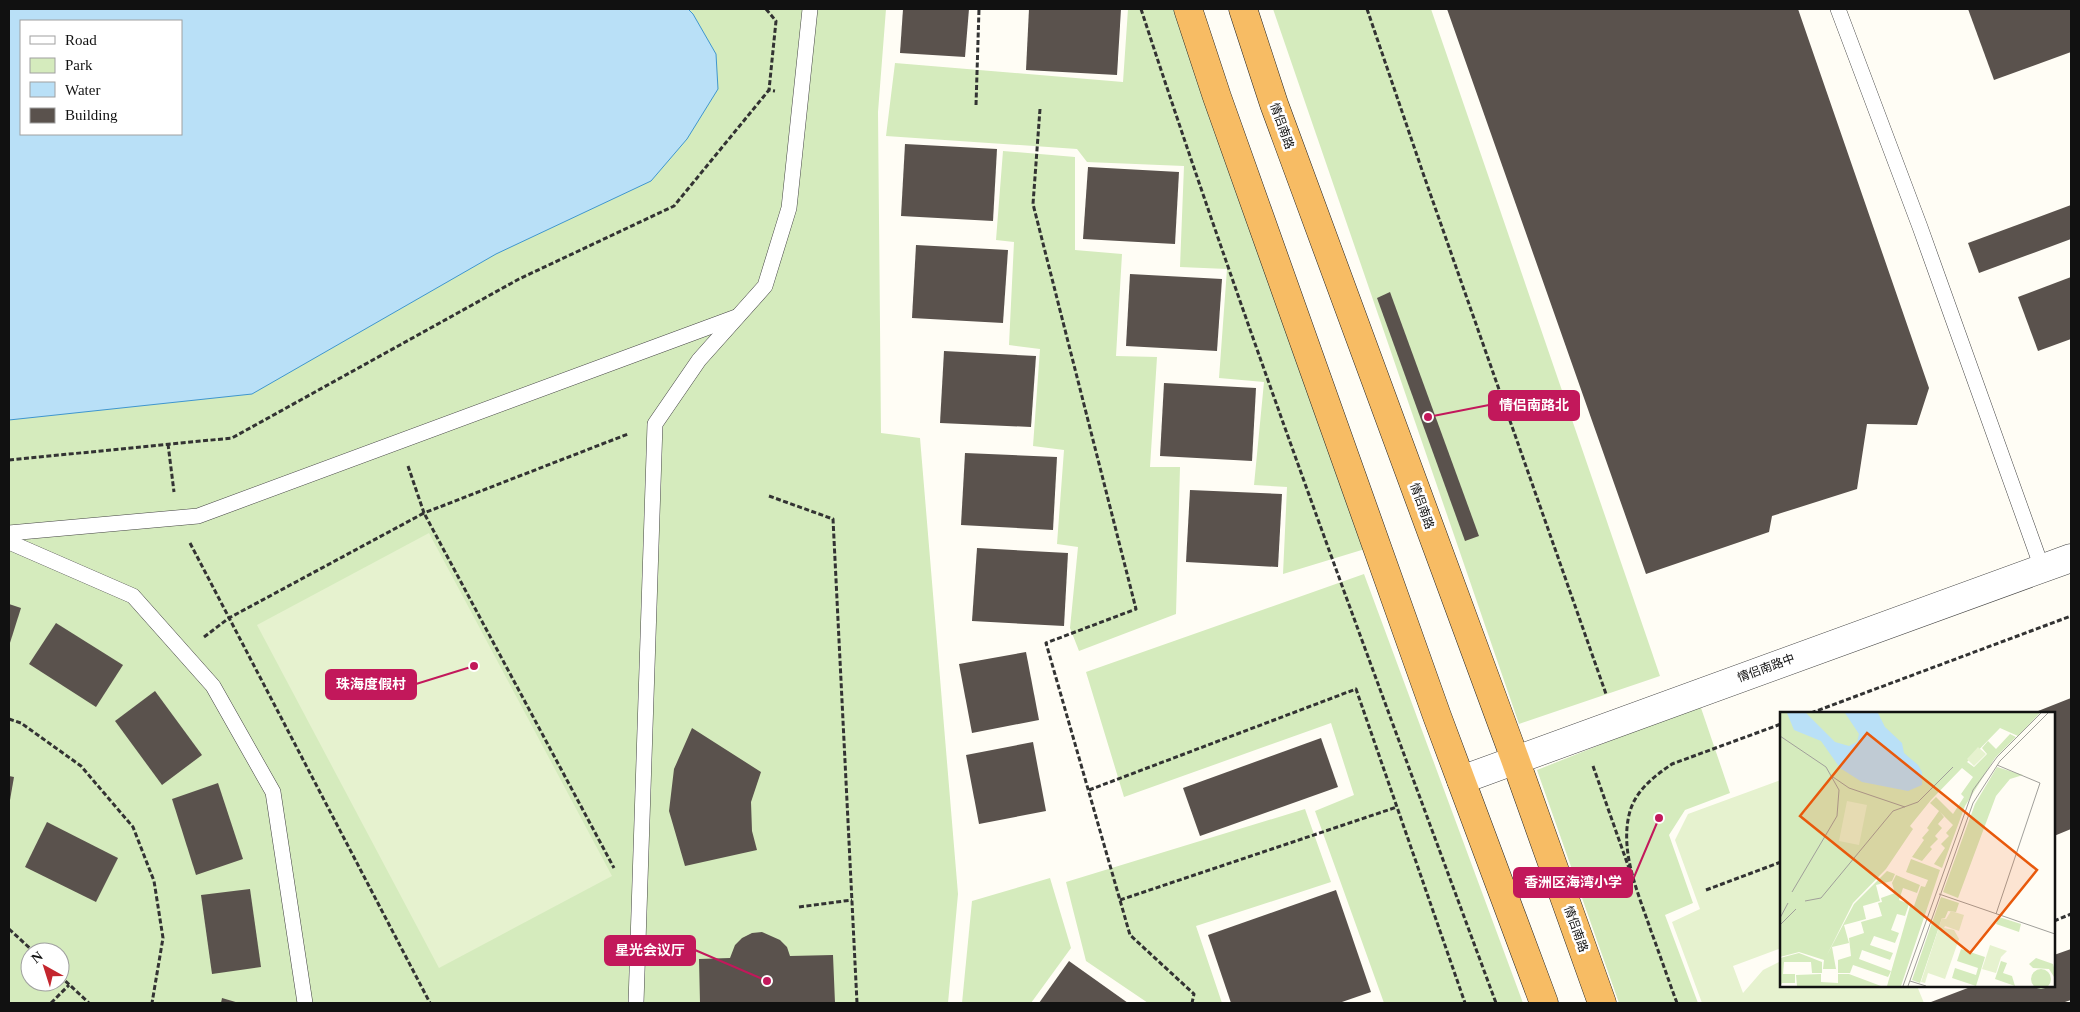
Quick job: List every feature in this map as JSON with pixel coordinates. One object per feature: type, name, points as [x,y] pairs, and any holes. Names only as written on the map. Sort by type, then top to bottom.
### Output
[{"type":"highway","points":[[1188,9],[1229,131],[1461,780],[1544,1003]]},
{"type":"highway","name":"情侣南路","points":[[1243,9],[1274,104],[1515,759],[1602,1003]]},
{"type":"street","name":"情侣南路中","points":[[1461,780],[2071,558]]},
{"type":"lane","points":[[636,1003],[655,424],[699,360],[765,286],[789,208],[810,9]]},
{"type":"lane","points":[[1838,9],[1920,227],[2042,568]]},
{"type":"lane","points":[[9,533],[198,516],[738,316]]},
{"type":"lane","points":[[9,542],[133,596],[213,686],[273,792],[305,1003]]},
{"type":"path","points":[[9,460],[232,438],[519,279],[674,206],[769,90],[776,21],[766,9]]},
{"type":"path","points":[[976,105],[979,9]]},
{"type":"path","points":[[1141,9],[1177,119],[1347,599],[1496,1003]]},
{"type":"path","points":[[1367,9],[1616,723]]},
{"type":"path","points":[[769,90],[801,93]]},
{"type":"path","points":[[1040,109],[1033,204],[1136,609],[1046,643],[1130,935],[1194,994],[1192,1003]]},
{"type":"path","points":[[183,653],[229,618],[424,513],[655,424]]},
{"type":"path","points":[[399,442],[424,513],[615,870]]},
{"type":"path","points":[[168,444],[177,518],[430,1003]]},
{"type":"path","points":[[769,496],[833,519],[857,1003]]},
{"type":"path","points":[[1814,712],[2071,616]]},
{"type":"path","points":[[1089,790],[1356,688],[1464,1003]]},
{"type":"path","points":[[9,719],[20,723],[82,766],[133,827],[154,882],[163,938],[152,1003]]},
{"type":"path","points":[[1635,885],[1627,836],[1629,815],[1635,800],[1644,786],[1672,764],[1780,724]]},
{"type":"path","points":[[1582,735],[1677,1003]]},
{"type":"path","points":[[1120,900],[1397,807]]},
{"type":"path","points":[[1706,890],[1780,862]]},
{"type":"path","points":[[800,907],[852,900]]},
{"type":"path","points":[[2055,921],[2071,914]]},
{"type":"path","points":[[9,929],[23,942]]},
{"type":"path","points":[[70,985],[89,1003]]},
{"type":"path","points":[[51,1003],[61,992]]},
{"type":"green space","points":[[9,9],[886,9],[878,112],[881,433],[920,438],[958,894],[948,1003],[9,1003]]},
{"type":"green space","points":[[1128,9],[1178,9],[1365,549],[1283,574],[1287,487],[1254,485],[1264,382],[1219,378],[1227,269],[1180,267],[1184,166],[1087,162],[1077,149],[886,136],[895,63],[1123,82]]},
{"type":"green space","points":[[1273,9],[1431,9],[1660,676],[1519,724]]},
{"type":"green space","points":[[1003,151],[1075,157],[1075,250],[1122,254],[1116,356],[1157,357],[1150,467],[1180,467],[1176,614],[1079,651],[1070,628],[1078,547],[1057,544],[1064,450],[1033,446],[1040,349],[1009,345],[1014,242],[996,240]]},
{"type":"green space","points":[[429,533],[612,876],[439,968],[257,625]]},
{"type":"green space","points":[[1364,574],[1523,1003],[1384,1003],[1315,811],[1354,795],[1331,723],[1124,797],[1086,672]]},
{"type":"green space","points":[[1700,705],[1730,793],[1685,810],[1669,835],[1693,903],[1665,915],[1698,1003],[1619,1003],[1537,770]]},
{"type":"green space","points":[[1780,780],[1780,948],[1733,966],[1743,993],[1763,970],[1780,962],[1780,987],[1917,987],[1924,1003],[1702,1003],[1672,922],[1700,909],[1675,840],[1688,814]]},
{"type":"green space","points":[[1305,809],[1331,882],[1196,926],[1222,1003],[1148,1003],[1086,961],[1066,882]]},
{"type":"green space","points":[[1050,878],[1071,948],[1031,1003],[962,1003],[972,901]]},
{"type":"water","points":[[9,9],[688,9],[693,14],[716,54],[718,89],[687,139],[651,181],[496,254],[252,394],[9,420]]},
{"type":"building","points":[[903,9],[969,9],[965,57],[900,53]]},
{"type":"building","points":[[1029,9],[1121,9],[1117,75],[1026,70]]},
{"type":"building","points":[[1447,9],[1798,9],[1929,388],[1917,425],[1867,424],[1857,489],[1772,516],[1769,532],[1646,574]]},
{"type":"building","points":[[1968,9],[2071,9],[2071,52],[1994,80]]},
{"type":"building","points":[[905,144],[997,149],[993,221],[901,216]]},
{"type":"building","points":[[1088,167],[1179,172],[1175,244],[1083,239]]},
{"type":"building","points":[[2071,205],[2071,239],[1979,273],[1968,243]]},
{"type":"building","points":[[916,245],[1008,250],[1003,323],[912,318]]},
{"type":"building","points":[[1130,274],[1222,279],[1217,351],[1126,346]]},
{"type":"building","points":[[2071,277],[2071,339],[2038,351],[2018,297]]},
{"type":"building","points":[[1390,292],[1479,536],[1465,541],[1377,298]]},
{"type":"building","points":[[944,351],[1036,356],[1031,427],[940,423]]},
{"type":"building","points":[[1164,383],[1256,388],[1252,461],[1160,456]]},
{"type":"building","points":[[965,453],[1057,457],[1053,530],[961,525]]},
{"type":"building","points":[[1190,490],[1282,494],[1278,567],[1186,562]]},
{"type":"building","points":[[977,548],[1068,553],[1064,626],[972,621]]},
{"type":"building","points":[[9,604],[21,608],[9,646]]},
{"type":"building","points":[[56,623],[123,665],[96,707],[29,664]]},
{"type":"building","points":[[1026,652],[1039,720],[972,733],[959,664]]},
{"type":"building","points":[[155,691],[202,755],[162,785],[115,721]]},
{"type":"building","points":[[2071,698],[2071,829],[2055,836],[2055,712],[2036,712]]},
{"type":"building","points":[[692,728],[761,772],[751,802],[752,831],[757,850],[685,866],[669,811],[674,769]]},
{"type":"building","points":[[1321,738],[1338,787],[1200,836],[1183,788]]},
{"type":"building","points":[[1033,742],[1046,811],[979,824],[966,755]]},
{"type":"building","points":[[9,776],[14,777],[10,800],[9,800]]},
{"type":"building","points":[[218,783],[243,859],[196,875],[172,799]]},
{"type":"building","points":[[47,822],[118,858],[96,902],[25,867]]},
{"type":"building","points":[[250,889],[261,967],[212,974],[201,895]]},
{"type":"building","points":[[1336,890],[1371,992],[1339,1003],[1231,1003],[1208,935]]},
{"type":"building","points":[[762,932],[780,940],[787,947],[790,956],[833,955],[835,1003],[700,1003],[699,959],[730,958],[735,945],[742,938],[752,933]]},
{"type":"building","points":[[2071,949],[2071,1000],[2062,1003],[1931,1003],[1970,987],[2055,987],[2055,955]]},
{"type":"building","points":[[1069,961],[1128,1003],[1039,1003]]},
{"type":"building","points":[[222,998],[239,1003],[221,1003]]},
{"type":"place","name":"情侣南路北","points":[[1428,417]]},
{"type":"place","name":"珠海度假村","points":[[474,666]]},
{"type":"place","name":"香洲区海湾小学","points":[[1659,818]]},
{"type":"place","name":"星光会议厅","points":[[767,981]]}]
